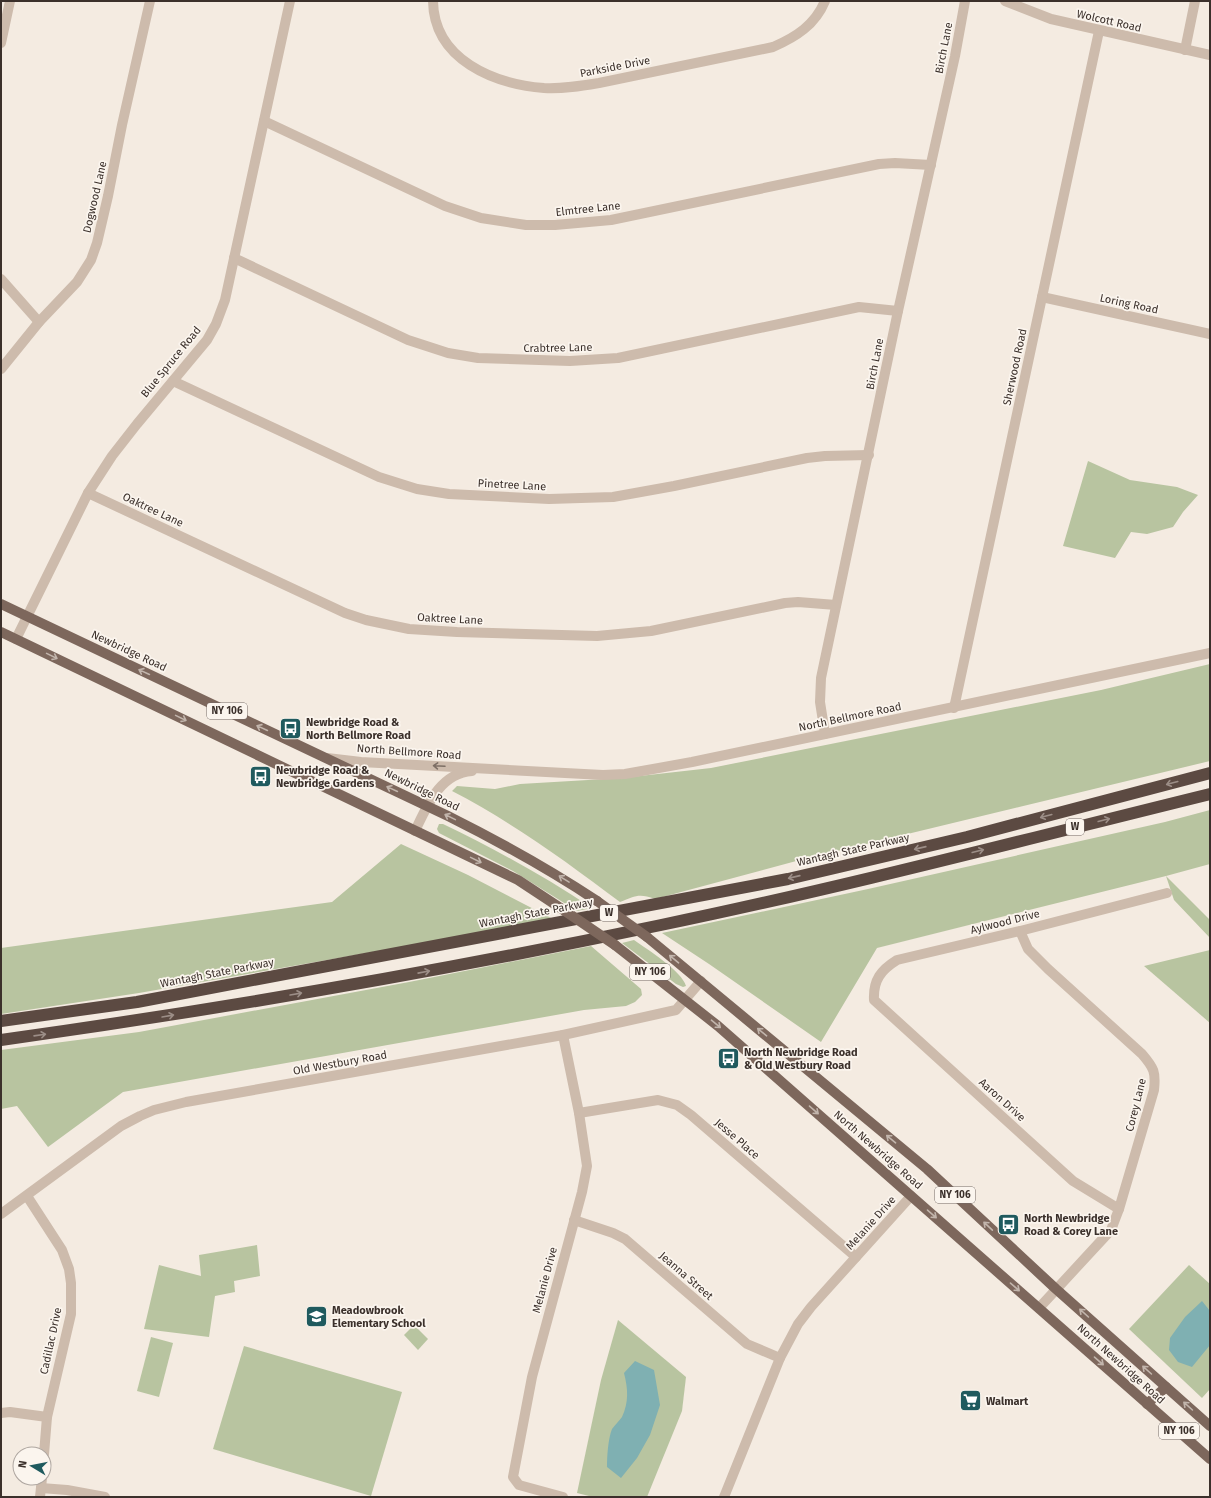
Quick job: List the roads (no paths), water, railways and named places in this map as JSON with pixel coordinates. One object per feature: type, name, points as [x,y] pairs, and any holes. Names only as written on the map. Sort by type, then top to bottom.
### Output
[{"type":"highway","name":"Wantagh State Parkway","points":[[1,1021],[137,1002],[788,879],[967,837],[1210,773]]},
{"type":"highway","name":"W","points":[[1,1040],[135,1021],[383,980],[661,925],[818,890],[1210,794]]},
{"type":"main road","name":"Newbridge Road","points":[[1,604],[427,806],[507,846],[564,879],[647,937]]},
{"type":"main road","name":"NY 106","points":[[1,632],[415,830]]},
{"type":"main road","name":"North Newbridge Road","points":[[415,830],[518,880],[615,945],[686,1000],[718,1026],[1210,1459]]},
{"type":"main road","name":"North Newbridge Road","points":[[647,937],[927,1169],[1056,1289],[1210,1426]]},
{"type":"main road","points":[[1147,1404],[1166,1387]]},
{"type":"street","points":[[1,44],[10,1]]},
{"type":"street","name":"Dogwood Lane","points":[[1,369],[39,322],[77,282],[90,260],[97,243],[150,1]]},
{"type":"street","name":"Blue Spruce Road","points":[[16,639],[88,493],[112,456],[207,340],[216,324],[225,300],[290,1]]},
{"type":"street","name":"Parkside Drive","points":[[433,1],[433,9],[441,35],[461,59],[485,74],[511,83],[545,88],[572,87],[599,83],[773,46],[792,38],[807,27],[818,16],[825,1]]},
{"type":"street","name":"Birch Lane","points":[[825,734],[820,702],[821,678],[898,311],[955,56],[965,1]]},
{"type":"street","name":"Wolcott Road","points":[[1005,1],[1051,20],[1210,55]]},
{"type":"street","points":[[1185,50],[1195,1]]},
{"type":"street","name":"Sherwood Road","points":[[954,708],[1099,31]]},
{"type":"street","name":"Elmtree Lane","points":[[264,121],[445,206],[480,218],[526,225],[555,225],[611,220],[879,164],[895,163],[931,165]]},
{"type":"street","name":"Crabtree Lane","points":[[234,258],[408,340],[448,353],[478,358],[570,361],[618,358],[859,307],[898,311]]},
{"type":"street","points":[[1,279],[39,322]]},
{"type":"street","name":"Loring Road","points":[[1042,297],[1210,334]]},
{"type":"street","name":"Pinetree Lane","points":[[173,381],[379,477],[417,488],[449,494],[549,499],[613,497],[674,486],[807,458],[869,455]]},
{"type":"street","name":"Oaktree Lane","points":[[88,493],[345,613],[366,620],[409,629],[457,632],[597,636],[651,631],[785,603],[798,602],[836,605]]},
{"type":"street","name":"North Bellmore Road","points":[[325,758],[361,762],[492,770],[603,775],[625,774],[692,762],[954,708],[1210,653]]},
{"type":"street","name":"North Bellmore Road","points":[[415,830],[437,790],[448,780],[469,771],[492,770]]},
{"type":"street","name":"Aylwood Drive","points":[[874,1000],[874,989],[880,975],[886,967],[897,960],[1020,931],[1167,893]]},
{"type":"street","name":"Corey Lane","points":[[1020,931],[1028,949],[1142,1054],[1152,1065],[1155,1074],[1154,1090],[1119,1209],[1111,1230],[1039,1308]]},
{"type":"street","name":"Old Westbury Road","points":[[1,1214],[121,1126],[154,1110],[186,1102],[563,1035],[676,1010],[701,981]]},
{"type":"street","name":"Aaron Drive","points":[[874,1000],[1073,1181],[1119,1209]]},
{"type":"street","name":"Melanie Drive","points":[[563,1035],[579,1113],[587,1166],[582,1192],[532,1377],[513,1477],[519,1485],[563,1497]]},
{"type":"street","name":"Jesse Place","points":[[579,1113],[658,1100],[677,1105],[691,1114],[856,1257]]},
{"type":"street","name":"Cadillac Drive","points":[[27,1196],[62,1250],[69,1269],[71,1283],[71,1314],[47,1416],[45,1446]]},
{"type":"street","name":"Melanie Drive","points":[[724,1497],[780,1358],[798,1324],[811,1307],[911,1196]]},
{"type":"street","name":"Jeanna Street","points":[[574,1220],[613,1232],[625,1239],[747,1344],[780,1358]]},
{"type":"street","points":[[1,1413],[10,1412],[47,1416]]},
{"type":"street","points":[[41,1488],[67,1490],[105,1497]]},
{"type":"water","points":[[1202,1301],[1210,1311],[1210,1345],[1192,1367],[1178,1362],[1169,1350],[1170,1338],[1185,1317]]},
{"type":"water","points":[[635,1361],[654,1370],[660,1405],[650,1435],[637,1458],[621,1478],[607,1467],[608,1448],[612,1429],[622,1417],[626,1406],[627,1390],[624,1373]]},
{"type":"place","name":"Newbridge Road & North Bellmore Road","points":[[290,728]]},
{"type":"place","name":"Newbridge Road & Newbridge Gardens","points":[[261,776]]},
{"type":"place","name":"North Newbridge Road & Old Westbury Road","points":[[729,1058]]},
{"type":"place","name":"North Newbridge Road & Corey Lane","points":[[1009,1224]]},
{"type":"place","name":"Meadowbrook Elementary School","points":[[316,1316]]},
{"type":"place","name":"Walmart","points":[[970,1401]]}]
